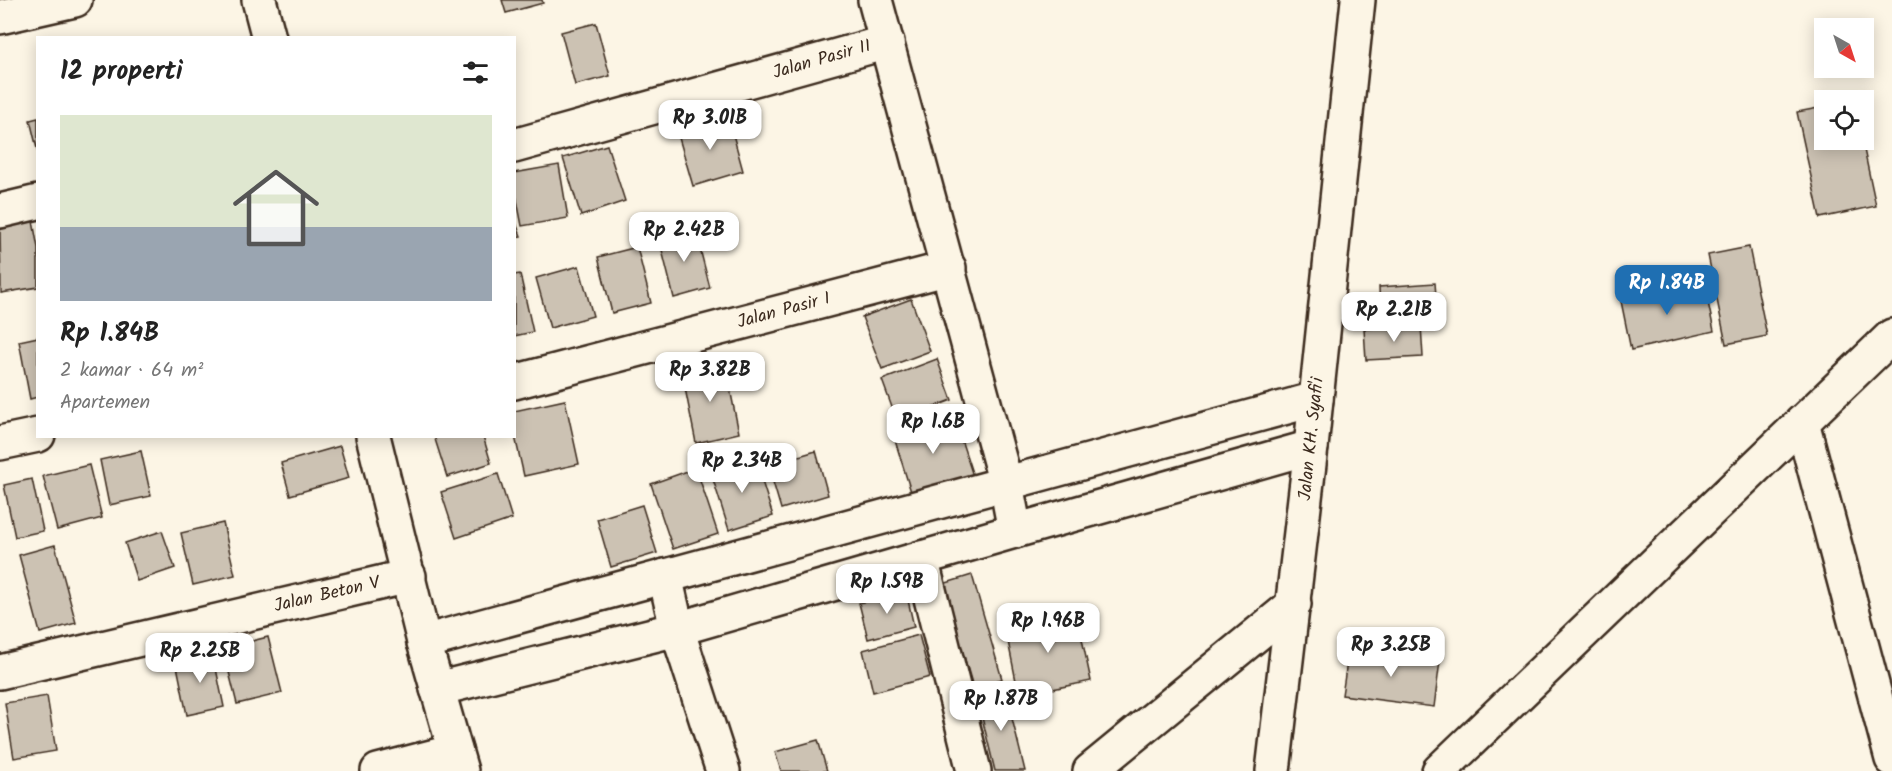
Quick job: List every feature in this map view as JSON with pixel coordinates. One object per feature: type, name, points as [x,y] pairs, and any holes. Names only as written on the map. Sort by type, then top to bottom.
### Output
[{"type":"street","points":[[0,17],[75,0]]},
{"type":"street","points":[[259,0],[268,36]]},
{"type":"street","points":[[875,0],[1006,484],[1015,531]]},
{"type":"street","name":"Jalan KH. Syafi'i","points":[[1273,771],[1294,604],[1358,0]]},
{"type":"street","name":"Jalan Pasir II","points":[[516,145],[887,42]]},
{"type":"street","points":[[0,211],[36,202]]},
{"type":"street","name":"Jalan Pasir I","points":[[516,380],[949,268]]},
{"type":"street","points":[[1439,771],[1892,336]]},
{"type":"street","points":[[424,642],[1316,399]]},
{"type":"street","points":[[1802,422],[1892,759]]},
{"type":"street","points":[[0,444],[36,435]]},
{"type":"street","points":[[373,438],[424,642],[458,761],[378,771]]},
{"type":"street","points":[[437,689],[677,629],[1311,447]]},
{"type":"street","points":[[921,558],[974,771]]},
{"type":"street","name":"Jalan Beton V","points":[[0,672],[409,576]]},
{"type":"street","points":[[665,576],[677,629],[723,771]]},
{"type":"street","points":[[1090,771],[1294,604]]},
{"type":"building","points":[[502,0],[542,0],[543,3],[506,13]]},
{"type":"building","points":[[596,23],[610,76],[575,85],[561,32]]},
{"type":"building","points":[[1814,109],[1814,150],[1864,150],[1876,206],[1820,218],[1797,112]]},
{"type":"building","points":[[728,116],[743,171],[693,186],[677,131]]},
{"type":"building","points":[[36,118],[36,145],[30,120]]},
{"type":"building","points":[[607,145],[625,201],[581,216],[563,158]]},
{"type":"building","points":[[559,165],[568,218],[522,226],[516,195],[516,173]]},
{"type":"building","points":[[33,221],[36,237],[36,287],[1,293],[0,227]]},
{"type":"building","points":[[516,223],[521,236],[516,237]]},
{"type":"building","points":[[695,229],[710,288],[674,298],[659,238]]},
{"type":"building","points":[[637,247],[651,303],[612,313],[598,257]]},
{"type":"building","points":[[1749,247],[1767,336],[1726,344],[1708,255]]},
{"type":"building","points":[[579,266],[593,316],[550,328],[536,278]]},
{"type":"building","points":[[520,274],[533,332],[516,336],[516,275]]},
{"type":"building","points":[[1435,283],[1437,309],[1380,312],[1379,287]]},
{"type":"building","points":[[1704,283],[1714,331],[1631,350],[1621,301]]},
{"type":"building","points":[[911,299],[930,351],[882,369],[862,317]]},
{"type":"building","points":[[1421,325],[1423,357],[1366,360],[1364,329]]},
{"type":"building","points":[[36,337],[36,398],[30,399],[19,341]]},
{"type":"building","points":[[937,359],[952,400],[897,421],[882,380]]},
{"type":"building","points":[[725,364],[739,433],[696,443],[682,373]]},
{"type":"building","points":[[565,400],[579,464],[524,476],[515,438],[516,411]]},
{"type":"building","points":[[953,415],[973,476],[912,495],[893,434]]},
{"type":"building","points":[[435,438],[484,438],[491,463],[447,477]]},
{"type":"building","points":[[340,446],[349,478],[290,495],[281,463]]},
{"type":"building","points":[[141,451],[151,496],[109,505],[100,460]]},
{"type":"building","points":[[816,451],[828,495],[781,509],[768,465]]},
{"type":"building","points":[[755,459],[773,516],[729,530],[711,473]]},
{"type":"building","points":[[89,465],[102,518],[57,530],[43,476]]},
{"type":"building","points":[[696,468],[718,534],[673,549],[651,484]]},
{"type":"building","points":[[498,474],[512,519],[456,538],[441,492]]},
{"type":"building","points":[[32,479],[43,531],[15,537],[4,485]]},
{"type":"building","points":[[642,505],[657,553],[611,567],[597,519]]},
{"type":"building","points":[[223,523],[235,575],[193,585],[181,533]]},
{"type":"building","points":[[162,531],[175,568],[137,581],[125,543]]},
{"type":"building","points":[[55,545],[76,623],[40,633],[19,555]]},
{"type":"building","points":[[972,575],[1002,679],[973,687],[943,584]]},
{"type":"building","points":[[906,591],[914,627],[868,639],[859,603]]},
{"type":"building","points":[[1076,611],[1091,681],[1019,696],[1005,626]]},
{"type":"building","points":[[919,635],[930,677],[873,692],[863,650]]},
{"type":"building","points":[[268,637],[282,693],[237,704],[223,648]]},
{"type":"building","points":[[1349,649],[1440,661],[1434,707],[1342,695]]},
{"type":"building","points":[[213,654],[224,707],[187,715],[176,661]]},
{"type":"building","points":[[1005,690],[1025,771],[995,771],[977,697]]},
{"type":"building","points":[[47,696],[56,751],[14,758],[5,703]]},
{"type":"building","points":[[818,740],[827,771],[781,771],[775,752]]}]
